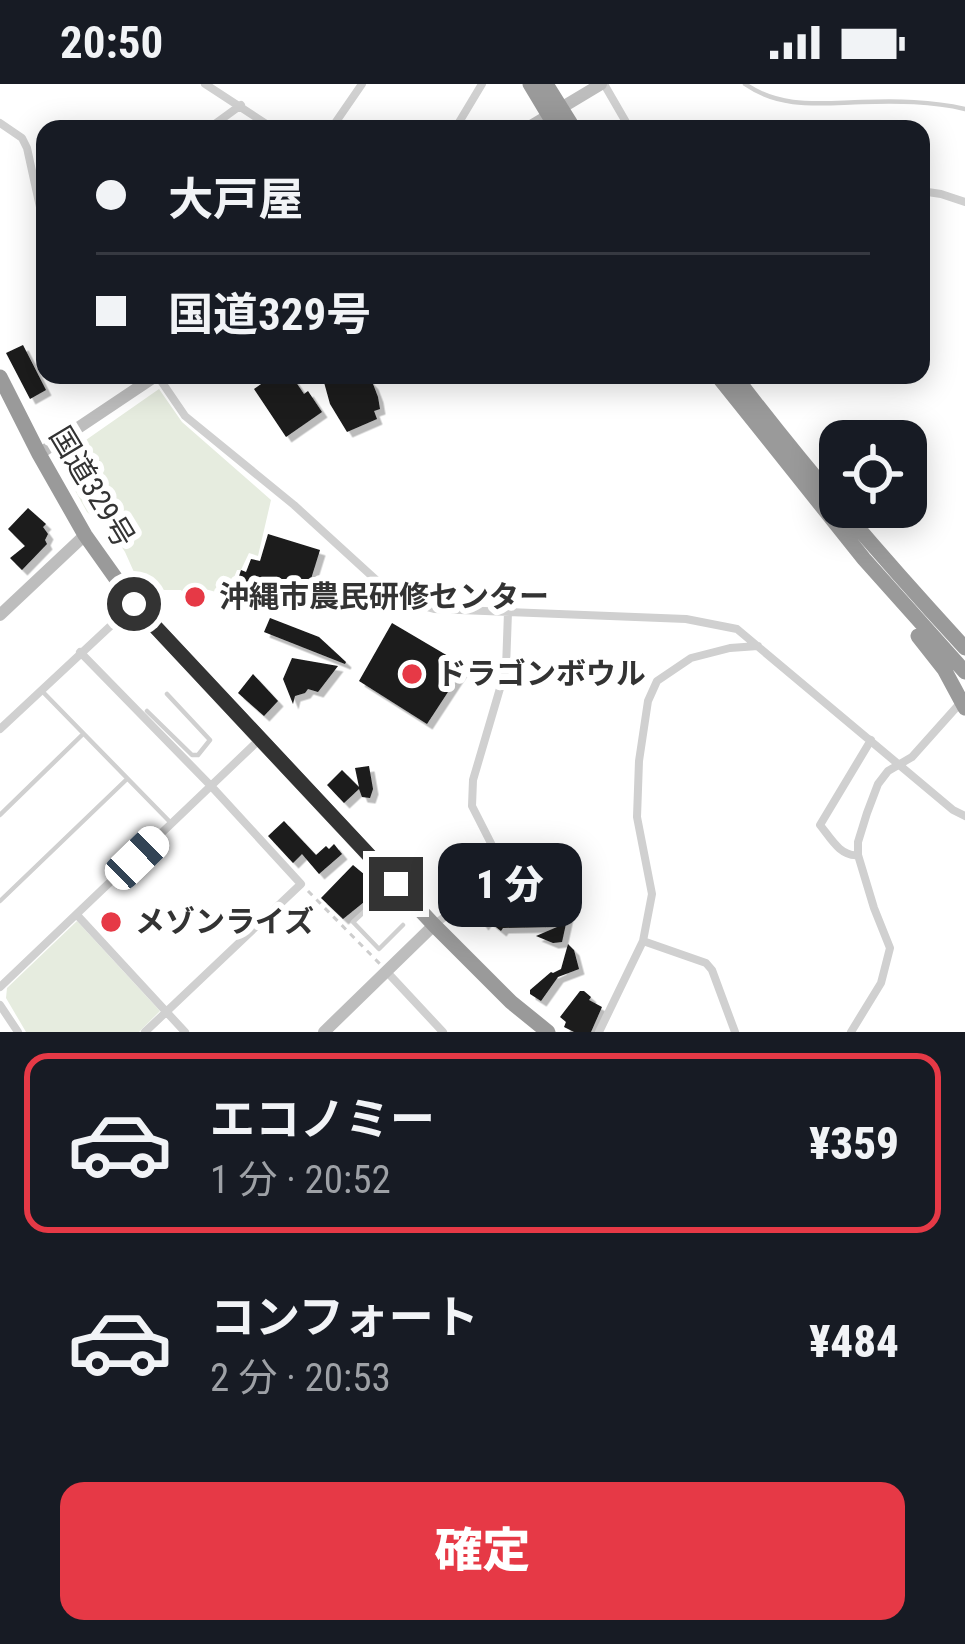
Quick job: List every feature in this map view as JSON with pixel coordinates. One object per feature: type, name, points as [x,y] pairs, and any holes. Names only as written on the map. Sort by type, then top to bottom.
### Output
[{"type":"highway","points":[[530,84],[552,120]]},
{"type":"highway","points":[[546,84],[568,120]]},
{"type":"highway","name":"国道329号","points":[[0,377],[85,535],[134,604],[434,925],[548,1032]]},
{"type":"highway","points":[[724,384],[864,559],[965,672]]},
{"type":"highway","points":[[741,384],[888,565],[965,648]]},
{"type":"highway","points":[[864,559],[876,585],[944,669],[965,708]]},
{"type":"street","points":[[205,84],[262,120]]},
{"type":"street","points":[[338,120],[362,84]]},
{"type":"street","points":[[460,120],[482,84]]},
{"type":"street","points":[[541,120],[603,84],[625,120]]},
{"type":"street","points":[[220,120],[241,105]]},
{"type":"street","points":[[0,123],[28,148],[36,187]]},
{"type":"street","points":[[930,192],[965,202]]},
{"type":"street","points":[[39,454],[144,384]]},
{"type":"street","points":[[163,384],[185,416],[295,505],[398,598],[434,609],[686,619],[737,629],[965,816]]},
{"type":"street","points":[[0,615],[85,535]]},
{"type":"street","points":[[0,729],[134,604]]},
{"type":"street","points":[[324,1032],[434,925],[494,881],[499,859],[472,806],[473,780],[506,668],[508,612]]},
{"type":"street","points":[[598,1032],[643,941],[652,894],[637,817],[648,701],[657,681],[691,658],[758,646]]},
{"type":"street","points":[[80,652],[301,884],[145,1032]]},
{"type":"street","points":[[850,1032],[881,983],[890,948],[858,855],[858,842],[878,784],[893,766],[912,757],[965,697]]},
{"type":"street","points":[[0,987],[259,740]]},
{"type":"street","points":[[858,855],[849,856],[820,825],[871,740]]},
{"type":"street","points":[[77,915],[185,1032]]},
{"type":"street","points":[[643,941],[706,963],[735,1032]]},
{"type":"street","points":[[386,971],[436,1029]]},
{"type":"street","points":[[0,1005],[18,1032]]},
{"type":"lane","points":[[745,84],[770,99],[815,106],[926,101],[965,109]]},
{"type":"lane","points":[[40,690],[172,824]]},
{"type":"lane","points":[[147,711],[192,755],[198,755],[210,740],[167,694]]},
{"type":"lane","points":[[0,815],[83,734]]},
{"type":"lane","points":[[0,901],[128,778]]},
{"type":"lane","points":[[379,898],[353,922],[379,949],[403,925]]},
{"type":"path","points":[[301,884],[386,971]]},
{"type":"shaded area","points":[[159,389],[182,422],[271,500],[258,556],[249,553],[227,595],[194,586],[187,598],[181,590],[142,590],[125,552],[112,532],[87,512],[61,465],[63,456]]},
{"type":"shaded area","points":[[77,921],[160,1011],[139,1032],[26,1032],[6,998],[7,988]]},
{"type":"building","points":[[23,345],[36,370],[36,384],[46,390],[30,399],[6,353]]},
{"type":"building","points":[[261,384],[297,384],[322,412],[286,437],[254,389]]},
{"type":"building","points":[[324,384],[373,384],[380,409],[374,411],[377,419],[347,432]]},
{"type":"building","points":[[28,508],[46,524],[48,534],[47,544],[22,570],[10,558],[25,546],[8,529]]},
{"type":"building","points":[[268,534],[320,550],[306,595],[300,599],[267,589],[265,596],[257,593],[254,605],[232,598],[241,570],[246,572],[251,559],[260,561]]},
{"type":"building","points":[[270,618],[319,637],[345,664],[264,632]]},
{"type":"building","name":"ドラゴンボウル","points":[[392,623],[465,666],[427,724],[359,681]]},
{"type":"building","points":[[292,658],[338,666],[318,692],[308,689],[295,696],[293,704],[283,679]]},
{"type":"building","points":[[253,674],[278,701],[264,716],[238,693]]},
{"type":"building","points":[[369,766],[370,798],[362,797],[359,789],[344,803],[327,785],[342,770],[359,787],[355,768]]},
{"type":"building","points":[[284,821],[316,855],[334,844],[342,854],[319,874],[302,854],[293,863],[268,836]]},
{"type":"building","points":[[353,865],[377,885],[343,919],[321,898]]},
{"type":"building","points":[[497,894],[508,913],[521,910],[523,899],[569,910],[562,942],[536,936],[557,927],[501,931],[487,920],[483,925],[470,908]]},
{"type":"building","points":[[568,944],[579,969],[558,977],[541,1001],[530,990],[561,969]]},
{"type":"building","points":[[580,991],[602,1007],[591,1032],[574,1032],[564,1027],[566,1022],[560,1017]]},
{"type":"place","name":"沖縄市農民研修センター","points":[[195,597]]},
{"type":"place","name":"ドラゴンボウル","points":[[412,674]]},
{"type":"place","name":"メゾンライズ","points":[[111,922]]},
{"type":"route","points":[[134,604],[396,884]]}]
